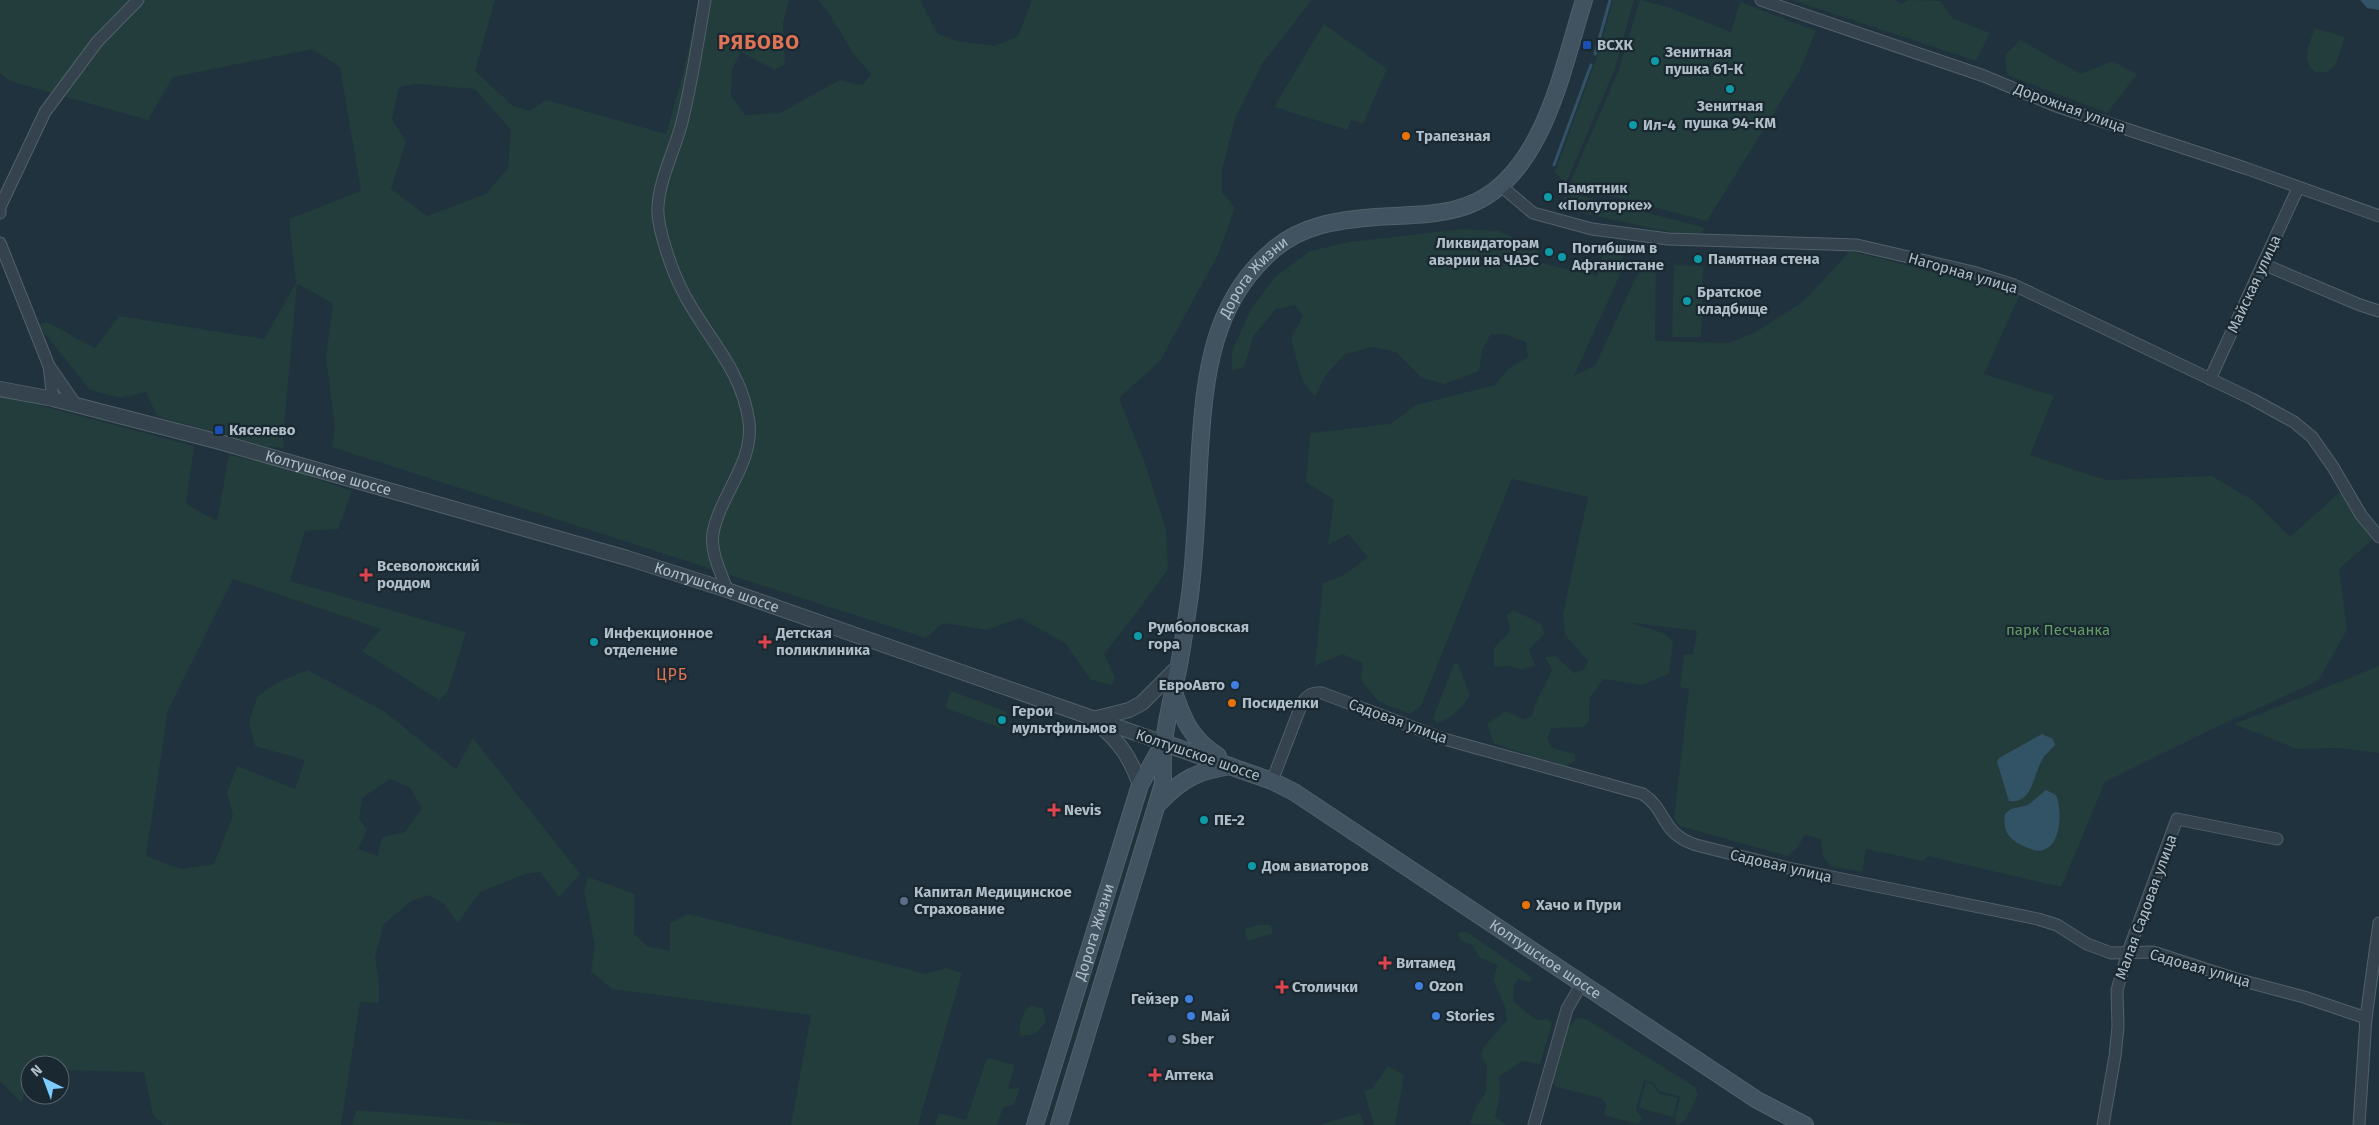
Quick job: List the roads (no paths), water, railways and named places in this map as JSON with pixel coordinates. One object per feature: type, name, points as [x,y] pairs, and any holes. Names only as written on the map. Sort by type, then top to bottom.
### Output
[{"type":"main road","name":"Дорога Жизни","points":[[1059,1125],[1159,803],[1163,784],[1164,743],[1179,666],[1190,592],[1204,386],[1212,347],[1224,316],[1255,268],[1273,250],[1296,235],[1318,226],[1344,220],[1442,212],[1465,207],[1486,197],[1501,186],[1517,169],[1534,146],[1544,124],[1584,0]]},
{"type":"main road","points":[[1174,692],[1184,722],[1192,734],[1204,747],[1232,766]]},
{"type":"main road","name":"Дорога Жизни","points":[[1035,1125],[1140,785],[1164,743]]},
{"type":"main road","name":"Колтушское шоссе","points":[[1164,743],[1272,781],[1294,792],[1581,985],[1757,1100],[1805,1125]]},
{"type":"main road","points":[[1159,803],[1177,784],[1189,776],[1203,771],[1232,766]]},
{"type":"street","points":[[0,213],[0,207],[44,112],[97,42],[138,0]]},
{"type":"street","points":[[705,0],[682,124],[668,160],[657,207],[668,256],[683,292],[730,366],[743,394],[749,424],[746,451],[713,533],[715,559],[728,590]]},
{"type":"street","name":"Дорожная улица","points":[[1761,0],[1984,76],[2056,106],[2245,168],[2379,216]]},
{"type":"street","name":"Нагорная улица","points":[[1501,186],[1533,213],[1592,229],[1668,239],[1857,245],[1973,272],[2014,286],[2210,379],[2294,422],[2312,437],[2333,467],[2361,515],[2379,537]]},
{"type":"street","name":"Майская улица","points":[[2210,379],[2298,188]]},
{"type":"street","points":[[0,243],[48,366],[53,399]]},
{"type":"street","points":[[2263,264],[2360,305],[2379,311]]},
{"type":"street","points":[[48,366],[76,405]]},
{"type":"street","name":"Колтушское шоссе","points":[[0,389],[53,399],[216,441],[627,558],[728,590],[1164,743]]},
{"type":"street","points":[[1093,719],[1129,710],[1142,703],[1179,666]]},
{"type":"street","name":"Садовая улица","points":[[1272,781],[1302,703],[1307,696],[1314,692],[1322,693],[1444,739],[1643,794],[1655,805],[1669,829],[1684,841],[1696,845],[1788,868],[2038,919],[2057,926],[2087,944],[2111,953],[2153,952],[2236,979],[2304,997],[2366,1018]]},
{"type":"street","points":[[1093,719],[1124,748],[1134,767],[1140,785]]},
{"type":"street","name":"Малая Садовая улица","points":[[2103,1125],[2116,1056],[2118,1027],[2117,990],[2128,952],[2177,819],[2277,839]]},
{"type":"street","points":[[2359,1125],[2366,1018],[2379,923]]},
{"type":"street","points":[[1534,1125],[1567,1009],[1581,985]]},
{"type":"water","points":[[2360,0],[2379,0],[2379,10],[2367,8]]},
{"type":"water","points":[[2042,734],[2053,739],[2055,745],[2042,760],[2028,793],[2017,801],[2009,801],[1997,762],[1999,758]]},
{"type":"water","points":[[2046,790],[2056,795],[2060,817],[2054,841],[2049,847],[2041,851],[2028,848],[2012,839],[2006,832],[2004,821],[2005,814],[2011,809],[2028,805]]},
{"type":"waterway","points":[[1595,54],[1610,0]]},
{"type":"waterway","points":[[1554,165],[1591,65]]},
{"type":"place","name":"ВСХК","points":[[1587,45]]},
{"type":"place","name":"Зенитная пушка 61-К","points":[[1655,61]]},
{"type":"place","name":"Зенитная пушка 94-КМ","points":[[1730,89]]},
{"type":"place","name":"Ил-4","points":[[1633,125]]},
{"type":"place","name":"Трапезная","points":[[1406,136]]},
{"type":"place","name":"Памятник «Полуторке»","points":[[1548,197]]},
{"type":"place","name":"Ликвидаторам аварии на ЧАЭС","points":[[1549,252]]},
{"type":"place","name":"Погибшим в Афганистане","points":[[1562,257]]},
{"type":"place","name":"Памятная стена","points":[[1698,259]]},
{"type":"place","name":"Братское кладбище","points":[[1687,301]]},
{"type":"place","name":"Кяселево","points":[[219,430]]},
{"type":"place","name":"Всеволожский роддом","points":[[366,575]]},
{"type":"place","name":"Румболовская гора","points":[[1138,636]]},
{"type":"place","name":"Инфекционное отделение","points":[[594,642]]},
{"type":"place","name":"Детская поликлиника","points":[[765,642]]},
{"type":"place","name":"ЕвроАвто","points":[[1235,685]]},
{"type":"place","name":"Посиделки","points":[[1232,703]]},
{"type":"place","name":"Герои мультфильмов","points":[[1002,720]]},
{"type":"place","name":"Nevis","points":[[1054,810]]},
{"type":"place","name":"ПЕ-2","points":[[1204,820]]},
{"type":"place","name":"Дом авиаторов","points":[[1252,866]]},
{"type":"place","name":"Капитал Медицинское Страхование","points":[[904,901]]},
{"type":"place","name":"Хачо и Пури","points":[[1526,905]]},
{"type":"place","name":"Витамед","points":[[1385,963]]},
{"type":"place","name":"Ozon","points":[[1419,986]]},
{"type":"place","name":"Столички","points":[[1282,987]]},
{"type":"place","name":"Гейзер","points":[[1189,999]]},
{"type":"place","name":"Май","points":[[1191,1016]]},
{"type":"place","name":"Stories","points":[[1436,1016]]},
{"type":"place","name":"Sber","points":[[1172,1039]]},
{"type":"place","name":"Аптека","points":[[1155,1075]]},
{"type":"district","name":"РЯБОВО","points":[[759,42]]},
{"type":"district","name":"ЦРБ","points":[[672,674]]},
{"type":"park label","name":"парк Песчанка","points":[[2058,630]]}]
